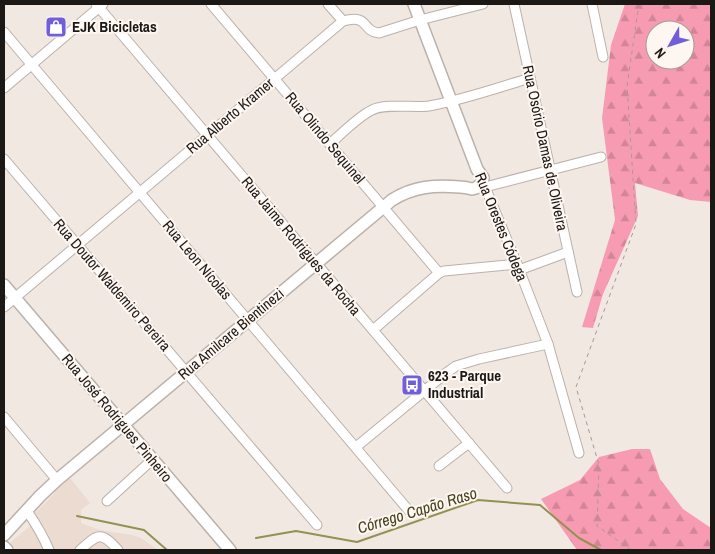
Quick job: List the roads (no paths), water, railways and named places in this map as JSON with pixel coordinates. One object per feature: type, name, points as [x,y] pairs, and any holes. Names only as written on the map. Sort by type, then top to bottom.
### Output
[{"type":"main road","name":"Rua Orestes Códega","points":[[414,4],[477,169],[483,178],[483,185]]},
{"type":"main road","points":[[463,187],[476,178],[477,169]]},
{"type":"main road","name":"Rua Amilcare Bientinezi","points":[[4,535],[57,480],[383,206],[410,190],[432,187],[463,187],[472,189],[483,185]]},
{"type":"main road","name":"Rua José Rodrigues Pinheiro","points":[[4,285],[230,550]]},
{"type":"main road","points":[[4,546],[7,550]]},
{"type":"street","name":"Rua Olindo Sequinel","points":[[211,4],[439,273]]},
{"type":"street","points":[[328,4],[343,21],[351,19],[360,20],[375,33],[483,4]]},
{"type":"street","name":"Rua Osório Damas de Oliveira","points":[[514,4],[577,292]]},
{"type":"street","points":[[592,4],[603,57]]},
{"type":"street","points":[[4,88],[100,5]]},
{"type":"street","name":"Rua Jaime Rodrigues da Rocha","points":[[100,5],[507,488]]},
{"type":"street","name":"Rua Alberto Kramer","points":[[4,307],[343,21]]},
{"type":"street","name":"Rua Leon Nícolas","points":[[4,32],[410,512]]},
{"type":"street","points":[[330,144],[374,109],[426,106],[451,101],[530,78]]},
{"type":"street","name":"Rua Amilcare Bientinezi","points":[[483,185],[550,171],[601,157]]},
{"type":"street","name":"Rua Doutor Waldemiro Pereira","points":[[4,159],[317,525]]},
{"type":"street","name":"Rua Orestes Códega","points":[[483,185],[548,344],[579,453]]},
{"type":"street","points":[[373,330],[439,273],[450,270],[518,267],[568,252]]},
{"type":"street","points":[[356,447],[450,370],[479,359],[548,344]]},
{"type":"street","points":[[4,417],[57,480]]},
{"type":"street","points":[[439,466],[469,443]]},
{"type":"street","points":[[107,501],[152,460]]},
{"type":"street","points":[[26,511],[36,523],[48,550]]},
{"type":"street","points":[[80,550],[96,537],[109,540],[118,550]]},
{"type":"waterway","name":"Córrego Capão Raso","points":[[256,538],[296,531],[357,542],[478,500],[540,505],[579,538],[601,550]]},
{"type":"waterway","name":"Córrego Capão Raso","points":[[77,516],[144,530],[167,550]]},
{"type":"place","name":"EJK Bicicletas","points":[[56,27]]},
{"type":"place","name":"623 - Parque Industrial","points":[[412,385]]}]
